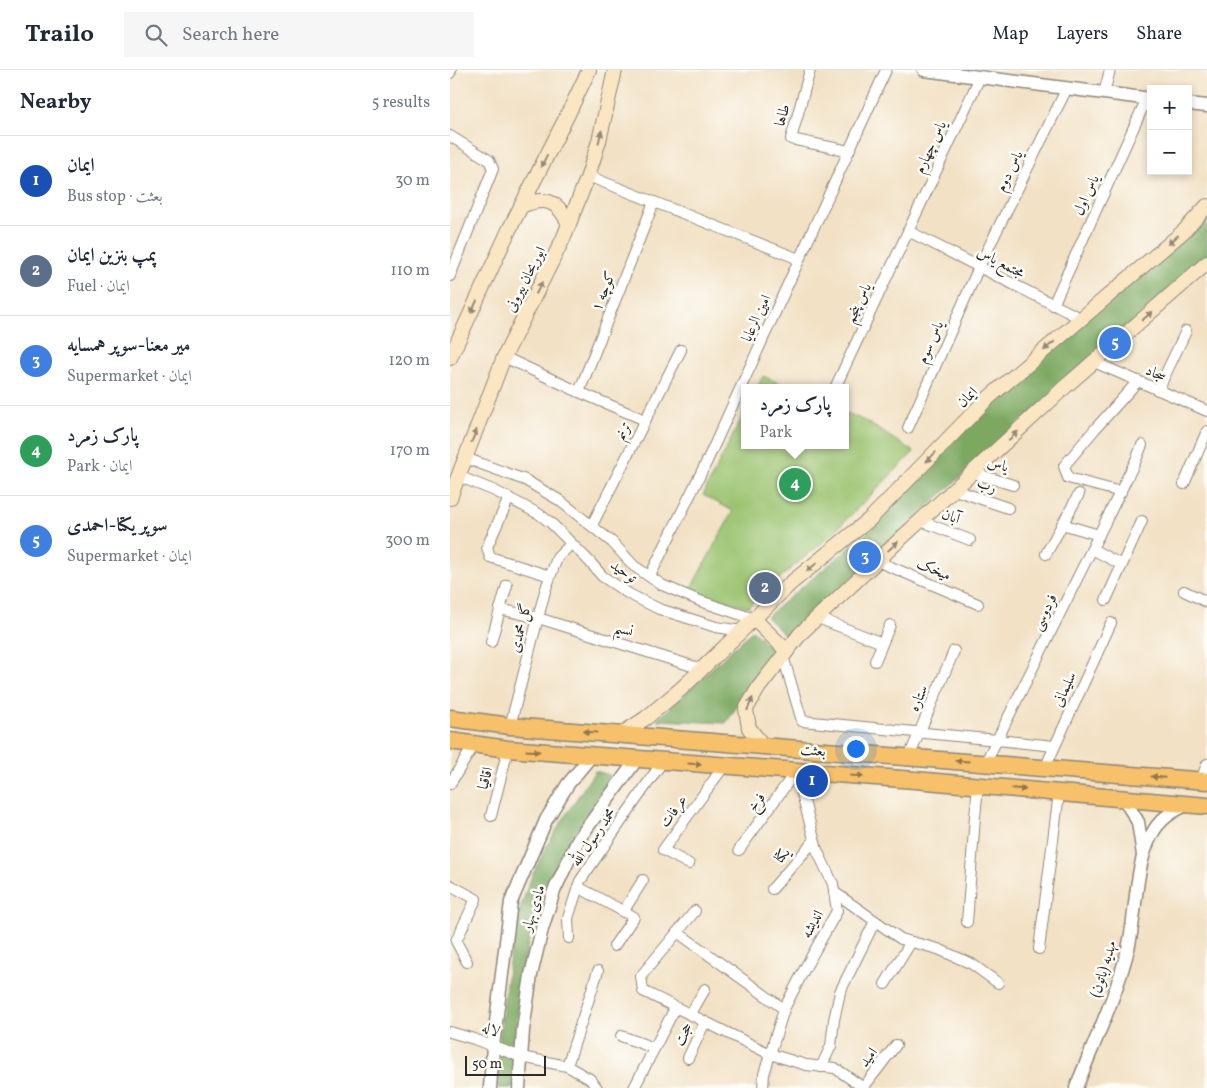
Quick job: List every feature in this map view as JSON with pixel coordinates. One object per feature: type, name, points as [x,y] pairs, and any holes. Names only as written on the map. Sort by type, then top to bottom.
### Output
[{"type":"main road","points":[[450,358],[509,230],[589,70]]},
{"type":"main road","name":"ابوریحان بیرونی","points":[[450,498],[504,357],[563,239],[588,176],[599,141],[616,70]]},
{"type":"main road","points":[[521,206],[535,200],[550,202],[562,210],[569,224]]},
{"type":"main road","name":"ایمان","points":[[620,734],[646,718],[681,689],[792,584],[870,519],[986,400],[1184,230],[1207,206]]},
{"type":"main road","points":[[764,747],[749,728],[746,710],[759,687],[802,633],[1066,386],[1206,265]]},
{"type":"main road","points":[[754,619],[785,654]]},
{"type":"main road","name":"بعثت","points":[[450,718],[510,726],[764,747],[1204,780]]},
{"type":"main road","name":"بعثت","points":[[450,742],[508,749],[1207,806]]},
{"type":"street","name":"طاها","points":[[810,70],[791,139],[849,151]]},
{"type":"street","name":"امین الرعایا","points":[[742,384],[886,70]]},
{"type":"street","points":[[924,70],[1147,99]]},
{"type":"street","points":[[1104,93],[1110,70]]},
{"type":"street","name":"یاس چهارم","points":[[908,231],[980,77]]},
{"type":"street","name":"یاس دوم","points":[[979,267],[1067,88]]},
{"type":"street","name":"یاس اول","points":[[1053,305],[1147,103]]},
{"type":"street","points":[[1192,104],[1207,106]]},
{"type":"street","points":[[450,136],[489,160],[492,169],[450,276]]},
{"type":"street","points":[[588,176],[799,259]]},
{"type":"street","name":"کوچه ۱","points":[[579,392],[654,202]]},
{"type":"street","name":"مجتمع یاس","points":[[908,231],[1082,319]]},
{"type":"street","name":"یاس پنجم","points":[[837,384],[908,231]]},
{"type":"street","name":"یاس سوم","points":[[908,428],[979,267]]},
{"type":"street","points":[[1158,390],[1186,331]]},
{"type":"street","name":"ترنم","points":[[592,525],[680,350]]},
{"type":"street","points":[[504,357],[579,392],[646,420]]},
{"type":"street","name":"سجاد","points":[[1094,362],[1158,390],[1206,408]]},
{"type":"street","points":[[1121,492],[1068,478],[1064,466],[1138,381]]},
{"type":"street","name":"امین الرعایا","points":[[650,576],[707,461],[741,386]]},
{"type":"street","points":[[1184,484],[1207,431]]},
{"type":"street","name":"فردوسی","points":[[985,763],[1121,492],[1142,446]]},
{"type":"street","points":[[465,458],[525,480],[559,500],[612,542],[634,566],[662,585],[700,601],[754,619]]},
{"type":"street","name":"یاس","points":[[974,473],[1013,485]]},
{"type":"street","name":"توحید","points":[[458,476],[495,491],[539,514],[551,523],[602,576],[629,594],[659,609],[716,627],[742,631]]},
{"type":"street","name":"رب","points":[[955,490],[1008,508]]},
{"type":"street","points":[[1046,554],[1079,494]]},
{"type":"street","points":[[509,498],[486,547],[490,557],[550,576]]},
{"type":"street","name":"آبان","points":[[921,521],[970,540]]},
{"type":"street","points":[[1106,600],[1142,521]]},
{"type":"street","points":[[1062,524],[1099,536]]},
{"type":"street","name":"گل محمدی","points":[[510,726],[545,590],[557,558],[571,544]]},
{"type":"street","points":[[1092,549],[1122,565]]},
{"type":"street","name":"میخک","points":[[877,561],[978,604]]},
{"type":"street","points":[[490,642],[507,585]]},
{"type":"street","points":[[1184,591],[1207,602]]},
{"type":"street","name":"نسیم","points":[[500,609],[538,618],[702,669]]},
{"type":"street","points":[[818,618],[882,643]]},
{"type":"street","name":"سلیمانی","points":[[1044,768],[1111,623]]},
{"type":"street","points":[[875,661],[890,625]]},
{"type":"street","name":"ستاره","points":[[909,757],[954,651]]},
{"type":"street","points":[[785,654],[802,721],[1054,746]]},
{"type":"street","points":[[450,784],[474,744]]},
{"type":"street","name":"اقاقیا","points":[[491,816],[508,749]]},
{"type":"street","name":"مادی بهار","points":[[490,1088],[493,1046],[511,902],[546,820],[568,784],[592,755]]},
{"type":"street","name":"مادی بهار","points":[[519,1088],[523,1030],[531,975],[542,929],[554,891],[578,840],[637,759]]},
{"type":"street","name":"محمد رسول الله","points":[[569,938],[568,918],[580,881],[663,761]]},
{"type":"street","points":[[1204,780],[1207,764]]},
{"type":"street","name":"عرفات","points":[[689,864],[663,850],[724,766]]},
{"type":"street","name":"اندیشه","points":[[763,1088],[764,1074],[784,1009],[837,911],[834,884],[817,850],[796,771]]},
{"type":"street","name":"فرخ","points":[[739,850],[796,771]]},
{"type":"street","points":[[967,922],[978,786]]},
{"type":"street","points":[[1040,949],[1059,793]]},
{"type":"street","name":"مهدیه (باتون)","points":[[1124,799],[1138,822],[1142,855]]},
{"type":"street","name":"مهدیه (باتون)","points":[[1076,1088],[1110,1003],[1128,948],[1142,855],[1152,832],[1162,820],[1174,810],[1186,805]]},
{"type":"street","name":"یکتا","points":[[772,889],[814,840]]},
{"type":"street","points":[[623,912],[643,880]]},
{"type":"street","points":[[450,885],[476,899],[456,941],[467,962]]},
{"type":"street","points":[[578,888],[634,918],[614,946]]},
{"type":"street","points":[[834,892],[901,939],[938,949],[972,964],[998,983]]},
{"type":"street","points":[[695,911],[641,976],[643,991],[770,1054],[806,1065],[835,1068],[862,1088]]},
{"type":"street","points":[[821,1067],[831,1046],[840,992],[876,921]]},
{"type":"street","points":[[677,932],[784,1009]]},
{"type":"street","points":[[885,984],[911,942]]},
{"type":"street","points":[[598,971],[568,1066],[588,1084],[598,1088]]},
{"type":"street","points":[[690,1015],[705,989]]},
{"type":"street","points":[[634,1088],[675,1008]]},
{"type":"street","name":"حجت","points":[[688,1058],[705,1022]]},
{"type":"street","name":"لاله","points":[[450,1032],[522,1057],[568,1066]]},
{"type":"street","points":[[621,1036],[654,1048]]},
{"type":"street","name":"امید","points":[[862,1088],[896,1045]]},
{"type":"green space","points":[[1207,213],[1207,255],[1020,422],[787,637],[766,617],[872,529],[993,400]]},
{"type":"green space","points":[[763,376],[781,384],[759,384]]},
{"type":"green space","points":[[849,414],[867,422],[914,452],[830,536],[748,607],[690,590],[733,511],[703,495],[741,419],[741,449],[849,449]]},
{"type":"green space","points":[[753,630],[774,651],[726,723],[657,720]]},
{"type":"green space","points":[[595,771],[610,775],[595,803],[557,862],[546,884],[536,914],[523,971],[515,1049],[499,1043],[508,971],[518,917],[529,883],[545,849]]},
{"type":"green space","points":[[499,1054],[517,1059],[515,1088],[498,1088]]},
{"type":"place","name":"سوپر یکتا-احمدی","points":[[1115,343]]},
{"type":"place","name":"پارک زمرد","points":[[795,484]]},
{"type":"place","name":"میر معنا-سوپر همسایه","points":[[865,557]]},
{"type":"place","name":"پمپ بنزین ایمان","points":[[765,588]]},
{"type":"place","name":"ایمان","points":[[812,781]]}]
